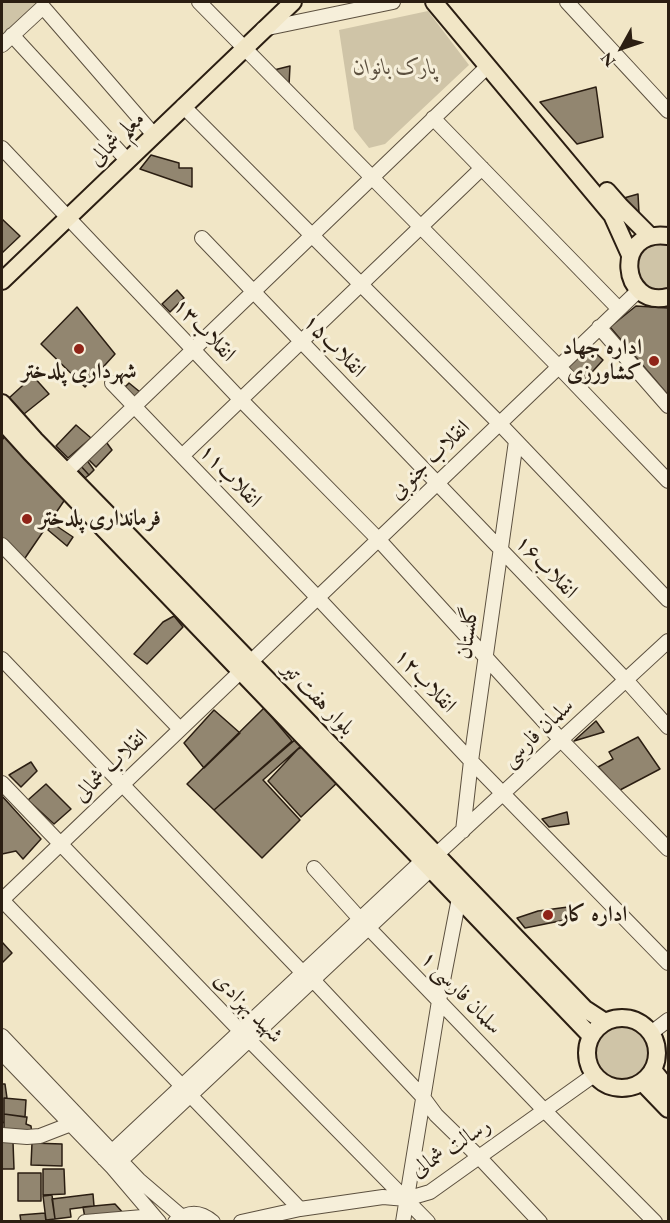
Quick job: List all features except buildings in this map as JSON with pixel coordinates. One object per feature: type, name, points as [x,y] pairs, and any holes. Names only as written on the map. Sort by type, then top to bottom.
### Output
[{"type":"main road","points":[[434,2],[612,215],[630,255]]},
{"type":"main road","points":[[449,2],[621,207],[650,236]]},
{"type":"main road","name":"معلم شمالی","points":[[2,281],[263,29],[285,4]]},
{"type":"main road","points":[[669,236],[650,236],[642,241],[630,255],[628,264],[629,274],[639,290],[655,298],[669,297]]},
{"type":"main road","name":"بلوار هفت تیر","points":[[2,404],[430,861],[585,1009],[605,1022]]},
{"type":"main road","name":"بلوار هفت تیر","points":[[2,421],[30,452],[245,666]]},
{"type":"main road","name":"بلوار هفت تیر","points":[[430,861],[459,898],[591,1036]]},
{"type":"main road","points":[[615,1018],[635,1020],[651,1033],[656,1042],[657,1052],[656,1061],[647,1076],[632,1087],[622,1088],[602,1082],[594,1075],[589,1066],[588,1046],[591,1036],[605,1022],[615,1018]]},
{"type":"main road","points":[[647,1076],[669,1089]]},
{"type":"main road","points":[[647,1076],[669,1109]]},
{"type":"street","points":[[199,2],[669,481]]},
{"type":"street","points":[[263,29],[393,2]]},
{"type":"street","points":[[567,2],[669,111]]},
{"type":"street","points":[[127,160],[7,40],[42,7],[154,135]]},
{"type":"street","points":[[66,472],[488,66]]},
{"type":"street","points":[[183,106],[499,423],[669,600]]},
{"type":"street","points":[[433,118],[618,308]]},
{"type":"street","name":"انقلاب۱۳","points":[[2,148],[240,399],[378,539],[561,740],[669,849]]},
{"type":"street","points":[[182,456],[482,168]]},
{"type":"street","name":"انقلاب۱۵","points":[[202,238],[436,483]]},
{"type":"street","name":"انقلاب جنوبی","points":[[245,666],[639,290]]},
{"type":"street","points":[[599,327],[669,406]]},
{"type":"street","name":"انقلاب۱۱","points":[[112,383],[317,597]]},
{"type":"street","name":"گلستان","points":[[463,831],[516,441]]},
{"type":"street","name":"انقلاب۱۶","points":[[436,483],[669,727]]},
{"type":"street","points":[[2,545],[180,729]]},
{"type":"street","name":"انقلاب۱۲","points":[[317,597],[471,760],[669,963]]},
{"type":"street","name":"سلمان فارسی","points":[[113,1160],[430,861],[669,641]]},
{"type":"street","points":[[2,659],[424,1098],[436,1115],[540,1221]]},
{"type":"street","name":"انقلاب شمالی","points":[[2,900],[245,666]]},
{"type":"street","name":"شهید بهزادی","points":[[2,783],[428,1221]]},
{"type":"street","name":"سلمان فارسی ۱","points":[[314,868],[364,924],[655,1221]]},
{"type":"street","points":[[403,1221],[439,1001],[459,898]]},
{"type":"street","points":[[2,900],[300,1209]]},
{"type":"street","points":[[651,1033],[669,1020]]},
{"type":"street","points":[[2,1035],[113,1160],[156,1218]]},
{"type":"street","points":[[2,1053],[70,1124],[139,1180],[178,1219],[197,1213],[213,1221]]},
{"type":"street","name":"رسالت شمالی","points":[[241,1221],[300,1209],[383,1197],[406,1199],[430,1192],[594,1075]]},
{"type":"street","points":[[2,1135],[40,1136],[70,1124]]},
{"type":"street","points":[[85,1221],[156,1218]]},
{"type":"green space","points":[[2,2],[43,2],[2,41]]},
{"type":"green space","name":"پارک بانوان","points":[[428,11],[469,65],[385,144],[369,148],[354,129],[339,30]]},
{"type":"green space","points":[[668,240],[668,293],[659,294],[637,281],[635,253],[641,246]]},
{"type":"green space","points":[[622,1022],[643,1031],[652,1052],[643,1073],[622,1082],[601,1073],[592,1052],[601,1031]]},
{"type":"place","name":"شهرداری پلدختر","points":[[79,349]]},
{"type":"place","name":"اداره جهاد کشاورزی","points":[[654,361]]},
{"type":"place","name":"فرمانداری پلدختر","points":[[27,519]]},
{"type":"place","name":"اداره کار","points":[[548,915]]}]
